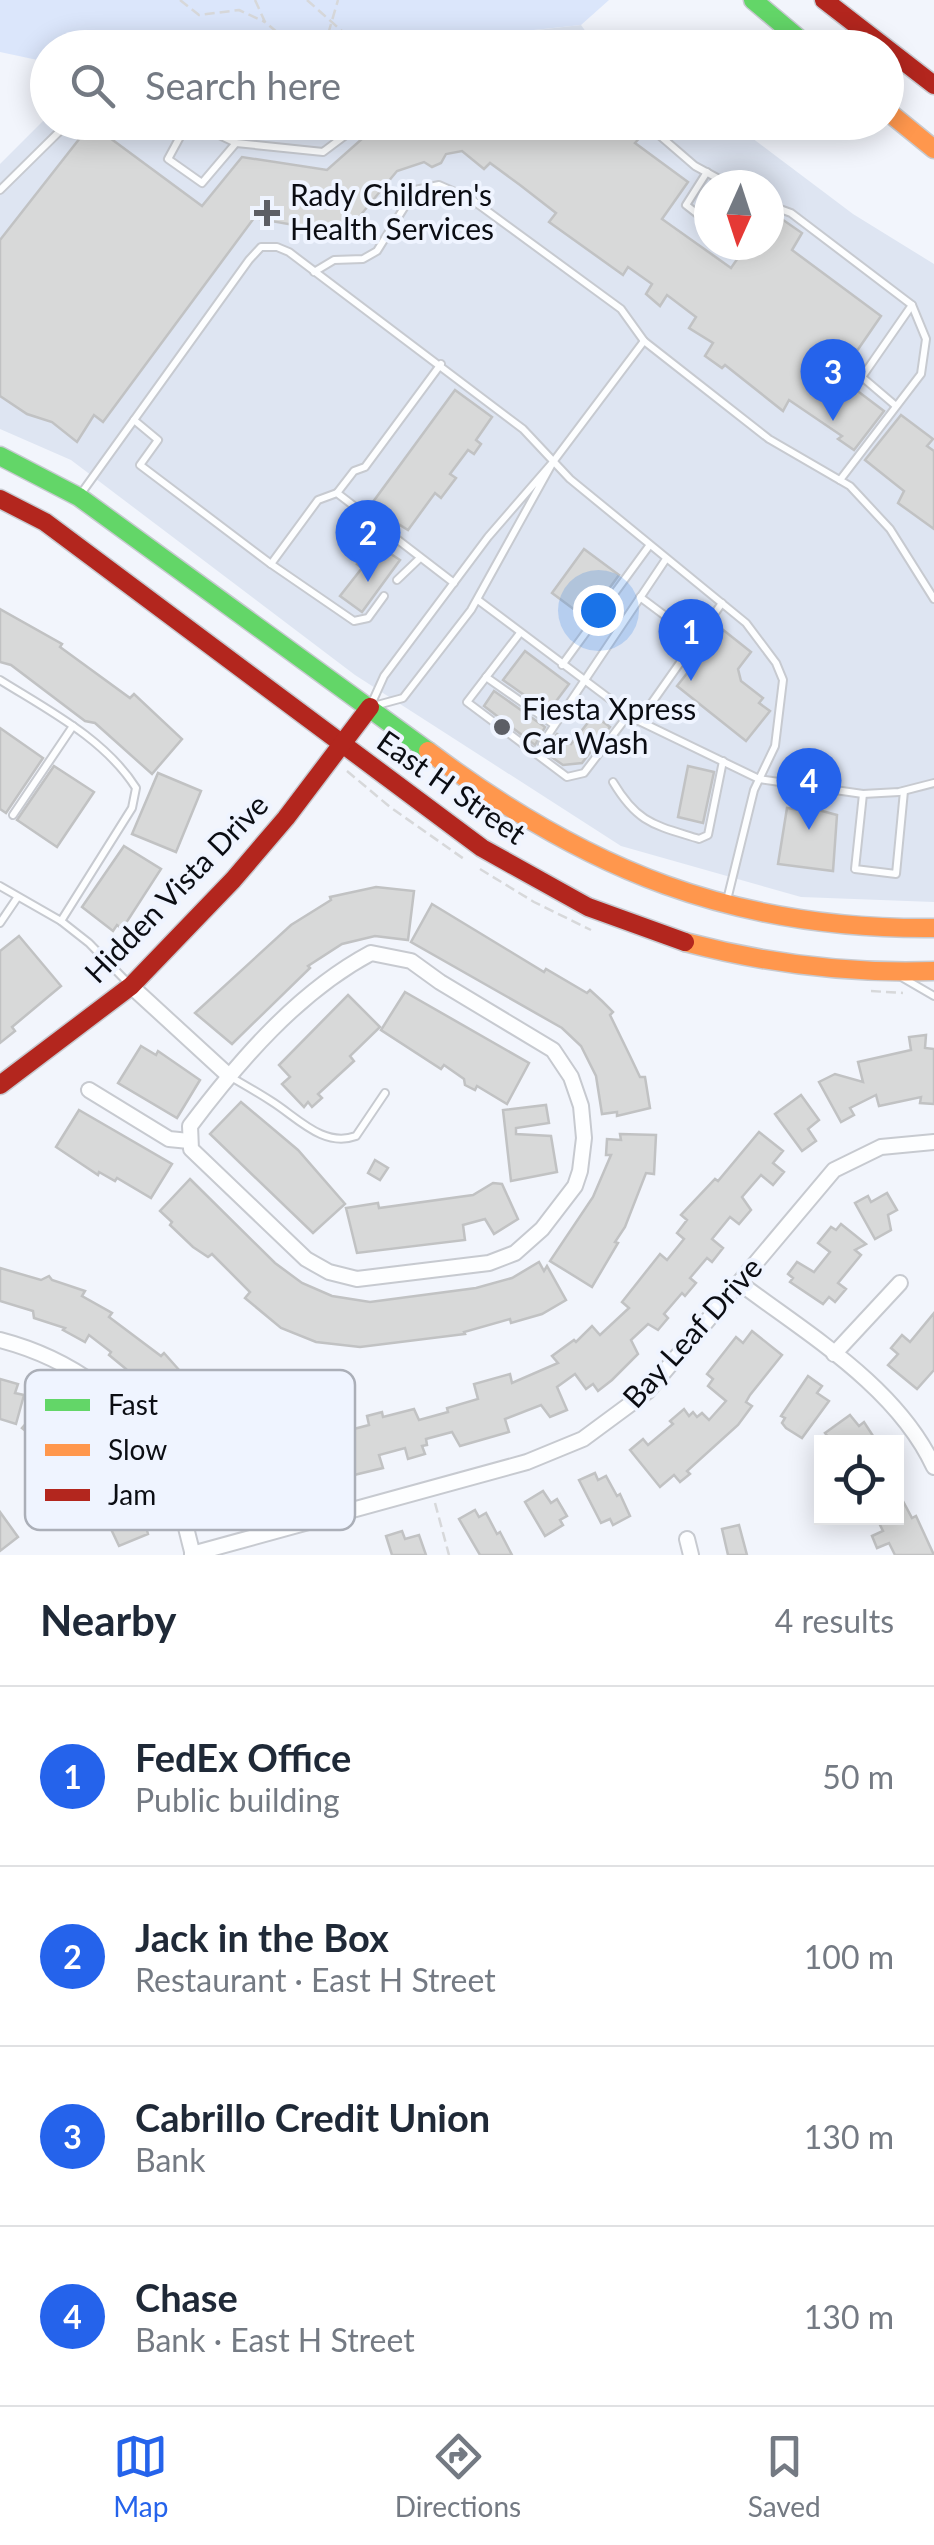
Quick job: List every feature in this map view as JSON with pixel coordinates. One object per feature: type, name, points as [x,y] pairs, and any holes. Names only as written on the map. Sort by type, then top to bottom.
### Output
[{"type":"main road","points":[[753,0],[789,30]]},
{"type":"main road","points":[[824,0],[863,30]]},
{"type":"main road","points":[[904,61],[934,84]]},
{"type":"main road","points":[[904,125],[933,149]]},
{"type":"main road","name":"East H Street","points":[[0,456],[78,497],[542,830],[636,876],[726,906],[809,924],[896,930],[934,928]]},
{"type":"main road","name":"East H Street","points":[[0,500],[45,522],[482,848],[600,912],[666,938],[755,959],[830,970],[934,972]]},
{"type":"main road","name":"Hidden Vista Drive","points":[[0,1085],[131,986],[233,880],[370,707]]},
{"type":"street","points":[[371,953],[411,961],[554,1050],[571,1077],[581,1106],[584,1138],[575,1186],[542,1230],[516,1252],[489,1263],[357,1279],[328,1272],[306,1259],[192,1150],[189,1141],[190,1126],[228,1075],[316,989],[371,953]]},
{"type":"street","points":[[131,986],[228,1075]]},
{"type":"street","points":[[89,1090],[169,1139],[189,1141]]},
{"type":"street","name":"Bay Leaf Drive","points":[[355,1509],[527,1462],[606,1425],[648,1391],[834,1170],[882,1147],[934,1142]]},
{"type":"street","points":[[741,1284],[834,1354],[901,1415],[934,1467]]},
{"type":"street","points":[[834,1354],[900,1284]]},
{"type":"street","points":[[0,1340],[39,1352],[72,1370]]},
{"type":"street","points":[[186,1530],[193,1554]]},
{"type":"street","name":"Bay Leaf Drive","points":[[193,1554],[280,1530]]},
{"type":"street","points":[[687,1539],[691,1555]]},
{"type":"lane","points":[[0,190],[51,140]]},
{"type":"lane","points":[[179,140],[168,159],[202,183],[236,142]]},
{"type":"lane","points":[[231,140],[324,152],[340,140]]},
{"type":"lane","points":[[667,140],[704,170]]},
{"type":"lane","points":[[314,272],[334,260],[363,260],[377,251],[415,190],[439,185],[471,200],[621,309],[644,341],[769,438],[850,486],[890,529],[934,599]]},
{"type":"lane","points":[[694,192],[686,205],[694,211]]},
{"type":"lane","points":[[784,210],[912,305],[926,340],[921,374],[840,480]]},
{"type":"lane","points":[[78,497],[261,247],[289,252],[523,430],[649,546],[746,622],[776,662],[783,680],[775,746],[759,779],[726,906]]},
{"type":"lane","points":[[896,406],[862,376],[912,305]]},
{"type":"lane","points":[[370,707],[384,676],[488,537],[554,462],[644,341]]},
{"type":"lane","points":[[271,564],[318,500],[336,493],[354,471],[366,468],[440,364]]},
{"type":"lane","points":[[134,420],[158,440],[140,465],[308,591],[354,621],[368,618],[384,596]]},
{"type":"lane","points":[[370,707],[403,698],[478,600],[554,462]]},
{"type":"lane","points":[[336,493],[454,584]]},
{"type":"lane","points":[[562,665],[649,546]]},
{"type":"lane","points":[[397,580],[420,558]]},
{"type":"lane","points":[[542,744],[666,558]]},
{"type":"lane","points":[[640,596],[696,639]]},
{"type":"lane","points":[[478,600],[639,721],[759,779],[862,794],[904,791],[934,783]]},
{"type":"lane","points":[[639,721],[722,603]]},
{"type":"lane","points":[[520,633],[467,702],[567,777],[584,773],[629,714]]},
{"type":"lane","points":[[486,677],[553,724]]},
{"type":"lane","points":[[0,680],[73,726],[123,767],[136,788],[132,808],[61,920]]},
{"type":"lane","points":[[13,815],[73,726]]},
{"type":"lane","points":[[613,782],[632,812],[660,827],[699,840],[708,835],[722,761]]},
{"type":"lane","points":[[862,794],[855,869],[896,874],[904,791]]},
{"type":"lane","points":[[0,886],[61,920],[131,986]]},
{"type":"lane","points":[[0,922],[17,898]]},
{"type":"lane","points":[[894,972],[934,996]]},
{"type":"lane","points":[[228,1075],[274,1102],[307,1129],[340,1138],[356,1136],[385,1093]]},
{"type":"path","points":[[180,0],[199,15],[239,10],[274,30]]},
{"type":"path","points":[[254,0],[264,22]]},
{"type":"path","points":[[308,0],[342,30]]},
{"type":"path","points":[[329,30],[338,0]]},
{"type":"path","points":[[435,1504],[449,1555]]},
{"type":"shaded area","points":[[0,0],[609,0],[581,25],[534,30],[30,30],[30,58],[0,52]]},
{"type":"shaded area","points":[[581,25],[585,30],[537,30]]},
{"type":"shaded area","points":[[30,134],[30,140],[755,140],[853,214],[934,264],[934,902],[801,897],[621,846],[355,675],[71,460],[0,429],[0,164]]},
{"type":"building","points":[[78,140],[113,140],[202,206],[242,157],[327,170],[361,140],[638,140],[635,143],[688,182],[662,219],[694,242],[694,260],[720,260],[731,268],[737,260],[784,260],[784,221],[802,233],[792,250],[881,316],[839,377],[884,411],[854,450],[838,439],[842,436],[789,400],[783,411],[725,365],[722,368],[705,356],[713,343],[689,328],[696,317],[667,295],[660,306],[646,294],[652,284],[628,267],[623,275],[549,222],[556,213],[520,185],[490,163],[484,169],[462,151],[446,154],[441,163],[432,167],[424,162],[397,171],[345,234],[254,218],[103,422],[94,415],[77,442],[52,422],[27,414],[0,396],[0,240]]},
{"type":"building","points":[[455,390],[492,417],[476,440],[481,444],[474,454],[468,450],[450,474],[456,478],[441,498],[435,493],[408,530],[370,506]]},
{"type":"building","points":[[901,415],[933,439],[927,446],[934,451],[934,529],[898,503],[904,491],[865,460]]},
{"type":"building","points":[[379,546],[400,560],[362,612],[340,596],[362,568],[357,564],[365,555],[370,558]]},
{"type":"building","points":[[584,549],[619,575],[587,619],[552,593]]},
{"type":"building","points":[[0,609],[62,644],[60,647],[130,698],[134,694],[182,739],[152,774],[95,723],[85,721],[11,665],[0,662]]},
{"type":"building","points":[[722,629],[751,652],[738,669],[741,681],[763,698],[759,703],[770,711],[746,741],[677,686]]},
{"type":"building","points":[[525,651],[569,684],[548,712],[503,680]]},
{"type":"building","points":[[494,691],[545,727],[535,745],[484,706]]},
{"type":"building","points":[[594,715],[610,727],[582,763],[563,765],[543,751],[557,734],[571,744]]},
{"type":"building","points":[[0,728],[43,758],[6,813],[0,809]]},
{"type":"building","points":[[54,766],[94,792],[57,847],[17,820]]},
{"type":"building","points":[[688,766],[714,772],[703,823],[678,817]]},
{"type":"building","points":[[158,773],[201,791],[176,852],[132,834]]},
{"type":"building","points":[[807,807],[837,815],[833,871],[778,864],[787,808],[806,811]]},
{"type":"building","points":[[124,846],[161,869],[128,920],[113,931],[82,907]]},
{"type":"building","points":[[376,887],[414,891],[408,940],[375,936],[342,944],[308,966],[232,1044],[195,1013],[291,925],[331,900],[330,897]]},
{"type":"building","points":[[432,904],[544,972],[546,969],[587,993],[590,990],[602,1001],[613,1012],[610,1015],[640,1077],[645,1077],[650,1108],[617,1116],[617,1112],[602,1114],[596,1076],[581,1046],[562,1028],[411,942]]},
{"type":"building","points":[[19,936],[61,986],[12,1027],[15,1031],[0,1043],[0,951]]},
{"type":"building","points":[[405,992],[529,1063],[507,1104],[477,1086],[475,1090],[465,1085],[464,1079],[444,1065],[441,1069],[381,1030]]},
{"type":"building","points":[[348,995],[380,1027],[350,1056],[354,1061],[318,1094],[322,1098],[312,1107],[308,1102],[304,1107],[282,1084],[290,1077],[279,1065]]},
{"type":"building","points":[[926,1035],[925,1048],[934,1049],[934,1104],[920,1103],[921,1097],[879,1106],[876,1095],[850,1108],[854,1115],[841,1122],[819,1082],[835,1074],[863,1082],[858,1062],[911,1050],[909,1037]]},
{"type":"building","points":[[141,1046],[156,1055],[158,1051],[200,1080],[177,1118],[118,1083]]},
{"type":"building","points":[[801,1095],[819,1120],[808,1129],[816,1141],[802,1151],[775,1114]]},
{"type":"building","points":[[241,1102],[298,1150],[345,1204],[313,1233],[210,1134]]},
{"type":"building","points":[[546,1105],[549,1123],[516,1128],[516,1134],[551,1136],[557,1172],[511,1181],[503,1110]]},
{"type":"building","points":[[79,1110],[172,1164],[151,1198],[117,1178],[115,1181],[99,1172],[98,1175],[56,1147]]},
{"type":"building","points":[[759,1132],[783,1151],[773,1163],[784,1172],[773,1185],[761,1175],[742,1197],[751,1210],[739,1224],[730,1217],[712,1239],[723,1248],[712,1262],[707,1258],[690,1278],[696,1283],[664,1314],[668,1318],[658,1330],[648,1324],[631,1340],[638,1354],[612,1380],[598,1391],[593,1384],[586,1389],[575,1374],[557,1387],[567,1410],[550,1417],[541,1405],[505,1419],[509,1432],[460,1446],[452,1432],[426,1439],[427,1445],[422,1446],[425,1454],[408,1459],[405,1448],[379,1455],[383,1468],[355,1475],[355,1429],[369,1425],[367,1416],[382,1412],[383,1417],[414,1409],[419,1420],[448,1412],[447,1408],[478,1399],[474,1384],[510,1374],[512,1383],[558,1363],[552,1356],[576,1342],[592,1326],[600,1335],[629,1308],[622,1302],[660,1254],[667,1260],[684,1239],[677,1233],[687,1220],[681,1215],[715,1179],[718,1181]]},
{"type":"building","points":[[620,1134],[656,1135],[654,1174],[646,1173],[615,1242],[618,1243],[592,1287],[550,1261],[593,1197],[611,1155],[606,1155],[607,1139],[621,1140]]},
{"type":"building","points":[[375,1160],[388,1168],[380,1180],[368,1173]]},
{"type":"building","points":[[190,1179],[275,1263],[302,1283],[332,1296],[370,1302],[476,1288],[512,1278],[539,1262],[544,1271],[547,1266],[566,1300],[542,1314],[511,1323],[510,1319],[465,1334],[360,1347],[316,1342],[281,1328],[245,1298],[250,1292],[212,1254],[208,1257],[193,1247],[170,1225],[172,1222],[160,1211]]},
{"type":"building","points":[[493,1183],[502,1184],[518,1219],[494,1234],[485,1219],[463,1225],[465,1240],[357,1253],[346,1208],[378,1203],[379,1208],[473,1195]]},
{"type":"building","points":[[887,1193],[897,1210],[888,1215],[891,1230],[875,1239],[855,1203],[868,1196],[871,1202]]},
{"type":"building","points":[[841,1224],[866,1244],[855,1250],[861,1255],[838,1283],[846,1289],[835,1302],[829,1297],[823,1304],[790,1282],[793,1278],[788,1274],[797,1262],[814,1272],[830,1252],[818,1243],[831,1227],[836,1230]]},
{"type":"building","points":[[0,1268],[41,1280],[49,1276],[85,1291],[82,1296],[112,1313],[109,1317],[161,1356],[164,1353],[179,1370],[127,1370],[89,1335],[85,1342],[65,1328],[34,1318],[33,1311],[0,1301]]},
{"type":"building","points":[[934,1313],[934,1370],[917,1389],[888,1365],[898,1354],[891,1348],[902,1335],[910,1342]]},
{"type":"building","points":[[752,1331],[782,1355],[750,1395],[746,1402],[752,1406],[738,1425],[687,1471],[690,1474],[680,1482],[674,1475],[660,1487],[630,1450],[643,1439],[648,1445],[684,1409],[689,1416],[702,1413],[709,1420],[726,1401],[708,1386],[713,1379],[707,1374],[736,1337],[743,1343]]},
{"type":"building","points":[[808,1376],[822,1386],[817,1393],[829,1401],[802,1438],[786,1428],[781,1416]]},
{"type":"building","points":[[0,1379],[18,1384],[15,1393],[24,1395],[16,1424],[0,1419]]},
{"type":"building","points":[[850,1415],[859,1426],[864,1422],[872,1435],[827,1435]]},
{"type":"building","points":[[595,1473],[598,1480],[606,1476],[630,1516],[613,1525],[610,1519],[601,1523],[579,1480]]},
{"type":"building","points":[[543,1491],[551,1503],[557,1499],[567,1516],[560,1520],[563,1525],[545,1536],[525,1502]]},
{"type":"building","points":[[904,1503],[912,1518],[916,1516],[934,1555],[895,1555],[889,1543],[877,1548],[872,1536],[883,1531],[880,1525],[904,1525]]},
{"type":"building","points":[[475,1510],[479,1517],[486,1513],[512,1555],[480,1555],[459,1519]]},
{"type":"building","points":[[0,1512],[18,1537],[0,1551]]},
{"type":"building","points":[[739,1525],[747,1555],[728,1555],[722,1529]]},
{"type":"building","points":[[111,1530],[147,1530],[148,1534],[119,1546]]},
{"type":"building","points":[[402,1531],[405,1539],[419,1535],[426,1555],[392,1555],[386,1536]]},
{"type":"traffic: fast","points":[[753,0],[789,30]]},
{"type":"traffic: fast","points":[[0,456],[79,497],[428,751]]},
{"type":"traffic: slow","points":[[904,125],[934,149]]},
{"type":"traffic: slow","points":[[428,751],[546,829],[665,885],[793,918],[861,926],[934,928]]},
{"type":"traffic: slow","points":[[685,942],[809,966],[934,971]]},
{"type":"traffic: jam","points":[[824,0],[863,30]]},
{"type":"traffic: jam","points":[[904,62],[934,85]]},
{"type":"traffic: jam","points":[[0,499],[45,522],[482,848],[588,907],[685,942]]},
{"type":"traffic: jam","points":[[0,1085],[131,986],[233,880],[286,818],[370,707]]},
{"type":"place","name":"Rady Children's Health Services","points":[[267,213]]},
{"type":"place","name":"Cabrillo Credit Union","points":[[833,421]]},
{"type":"place","name":"Jack in the Box","points":[[368,582]]},
{"type":"place","name":"FedEx Office","points":[[691,681]]},
{"type":"place","name":"Fiesta Xpress Car Wash","points":[[502,727]]},
{"type":"place","name":"Chase","points":[[809,830]]}]
